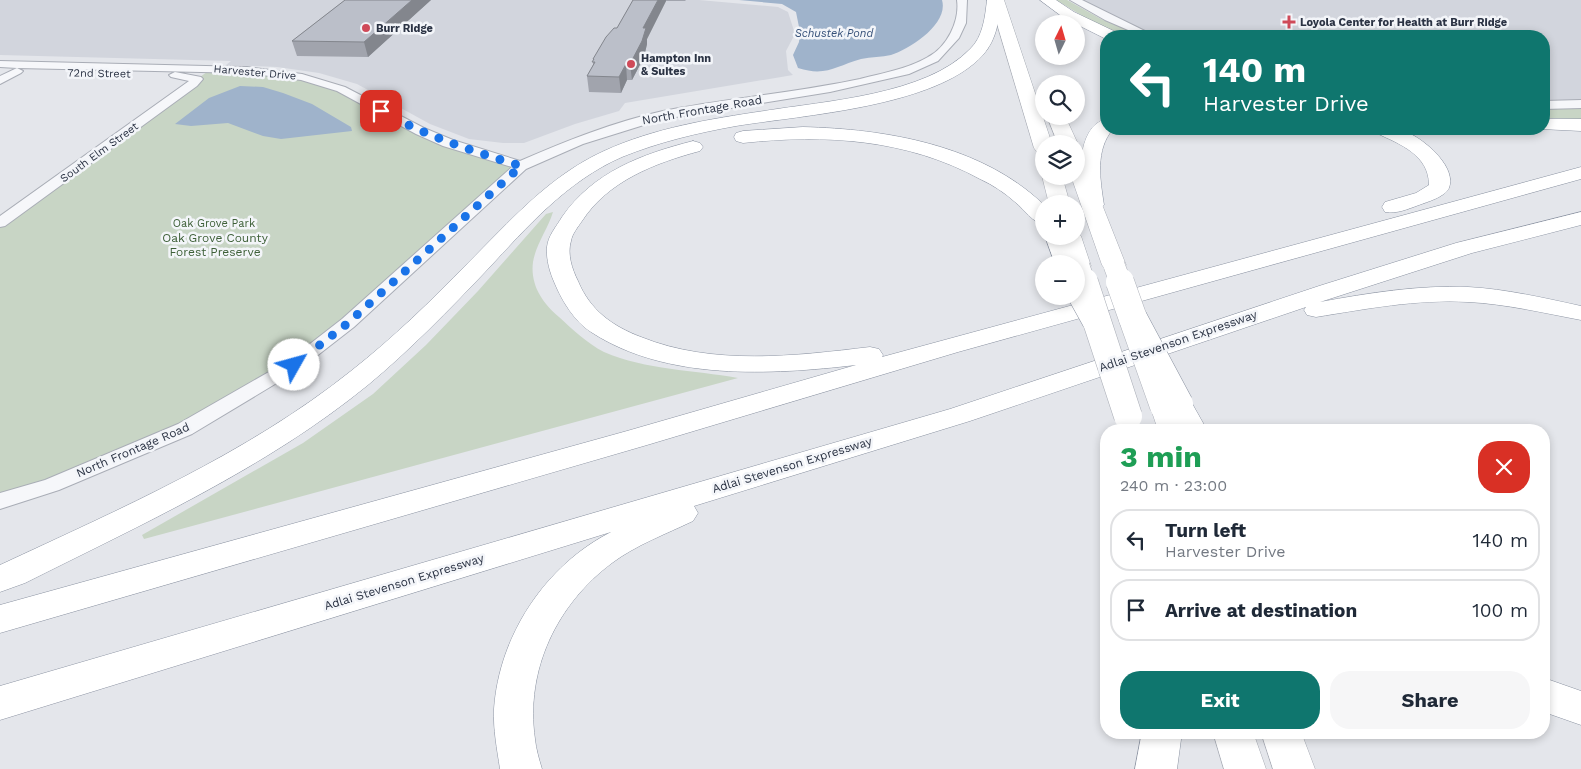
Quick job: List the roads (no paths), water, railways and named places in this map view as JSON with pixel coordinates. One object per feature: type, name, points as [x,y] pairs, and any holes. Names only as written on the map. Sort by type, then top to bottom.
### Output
[{"type":"main road","points":[[995,0],[1040,135]]},
{"type":"main road","points":[[0,579],[14,574],[242,459],[339,394],[416,329],[544,198],[570,176],[631,146],[668,135],[880,96],[929,82],[965,63],[982,46],[989,31],[995,0]]},
{"type":"main road","points":[[1047,0],[1070,15],[1101,30]]},
{"type":"main road","points":[[1550,124],[1581,125]]},
{"type":"main road","points":[[949,346],[780,364],[728,364],[668,355],[626,340],[598,326],[593,321],[569,291],[559,263],[559,241],[572,218],[591,196],[612,180],[635,167],[670,153],[710,142],[796,132],[856,135],[895,140],[925,148],[958,160],[995,178],[1027,200],[1035,209]]},
{"type":"main road","points":[[1093,205],[1090,178],[1091,158],[1095,144],[1100,135]]},
{"type":"main road","points":[[1250,264],[1314,234],[1423,197],[1439,187],[1440,177],[1431,158],[1418,147],[1395,135]]},
{"type":"main road","points":[[0,619],[618,444],[949,346],[1581,172]]},
{"type":"main road","points":[[1085,185],[1133,318],[1172,413],[1185,424]]},
{"type":"main road","name":"Adlai Stevenson Expressway","points":[[0,703],[960,415],[1212,329],[1464,248],[1581,218]]},
{"type":"main road","points":[[1212,329],[1346,304],[1407,296],[1454,294],[1513,300],[1581,313]]},
{"type":"main road","points":[[1085,296],[1096,320],[1130,423]]},
{"type":"main road","points":[[521,769],[513,708],[517,679],[526,648],[539,620],[557,594],[598,555],[625,539],[691,509],[960,415]]},
{"type":"main road","points":[[1550,697],[1581,708]]},
{"type":"main road","points":[[1156,769],[1161,739]]},
{"type":"main road","points":[[1235,739],[1245,769]]},
{"type":"main road","points":[[1283,739],[1294,769]]},
{"type":"street","name":"North Frontage Road","points":[[0,501],[52,485],[185,429],[294,365],[348,323],[521,166],[578,141],[663,115],[830,89],[906,72],[934,59],[955,36],[961,22],[964,7],[962,0]]},
{"type":"street","points":[[1075,0],[1136,30]]},
{"type":"street","name":"Harvester Drive","points":[[0,64],[246,70],[302,76],[341,89],[420,131],[448,143],[521,166]]},
{"type":"street","name":"72nd Street","points":[[0,71],[185,75],[197,79]]},
{"type":"street","points":[[0,81],[17,72]]},
{"type":"street","name":"South Elm Street","points":[[0,223],[193,84],[197,79]]},
{"type":"street","points":[[1550,104],[1581,104]]},
{"type":"water","name":"Schustek Pond","points":[[739,0],[942,0],[943,9],[940,18],[926,34],[899,52],[888,56],[861,59],[831,70],[816,71],[798,68],[793,55],[799,42],[800,32],[796,12],[782,4]]},
{"type":"water","points":[[240,86],[263,87],[312,104],[351,127],[352,131],[281,139],[263,136],[228,123],[191,126],[175,124],[209,98]]},
{"type":"place","name":"Loyola Center for Health at Burr Ridge","points":[[1289,22]]},
{"type":"place","name":"Burr Ridge","points":[[366,28]]},
{"type":"place","name":"Hampton Inn & Suites","points":[[631,64]]},
{"type":"park label","name":"Oak Grove Park","points":[[214,223]]},
{"type":"park label","name":"Oak Grove County Forest Preserve","points":[[215,245]]}]
